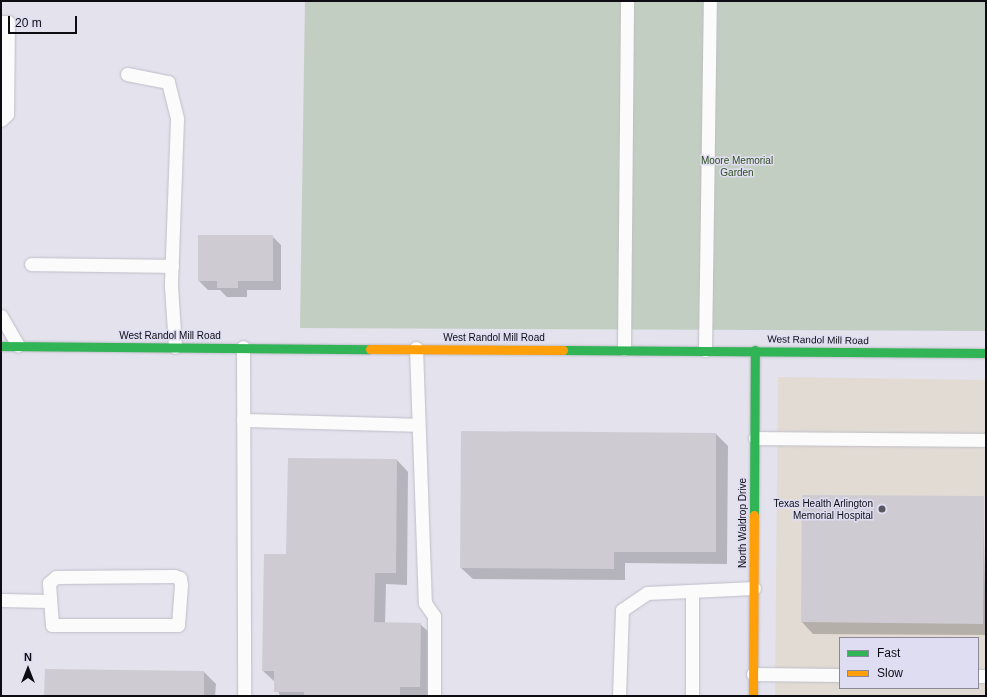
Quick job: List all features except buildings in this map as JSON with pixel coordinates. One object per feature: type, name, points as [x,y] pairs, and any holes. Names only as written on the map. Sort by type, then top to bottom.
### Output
[{"type":"main road","name":"West Randol Mill Road","points":[[1,346],[624,349],[986,353]]},
{"type":"main road","name":"North Waldrop Drive","points":[[753,696],[755,350]]},
{"type":"lane","points":[[624,349],[626,1]]},
{"type":"lane","points":[[706,350],[710,1]]},
{"type":"lane","points":[[1,22],[8,22],[7,114],[1,120]]},
{"type":"lane","points":[[127,74],[168,82],[177,119],[172,266],[175,347]]},
{"type":"lane","points":[[31,264],[172,266]]},
{"type":"lane","points":[[1,316],[18,346]]},
{"type":"lane","points":[[243,347],[244,696]]},
{"type":"lane","points":[[416,348],[425,603],[434,616],[434,696]]},
{"type":"lane","points":[[243,420],[418,425]]},
{"type":"lane","points":[[755,438],[986,440]]},
{"type":"lane","points":[[174,576],[180,578],[180,619],[178,625],[172,627],[52,625],[48,601],[49,583],[56,577],[174,576]]},
{"type":"lane","points":[[618,695],[622,610],[647,593],[754,588]]},
{"type":"lane","points":[[692,591],[692,696]]},
{"type":"lane","points":[[1,600],[48,601]]},
{"type":"lane","points":[[753,674],[839,675]]},
{"type":"shaded area","name":"Texas Health Arlington Memorial Hospital","points":[[778,377],[986,380],[986,696],[775,696]]},
{"type":"green space","name":"Moore Memorial Garden","points":[[305,1],[986,1],[986,331],[300,328]]},
{"type":"traffic: fast","points":[[1,346],[370,349]]},
{"type":"traffic: fast","points":[[563,350],[986,353]]},
{"type":"traffic: fast","points":[[754,515],[755,350]]},
{"type":"traffic: slow","points":[[370,349],[563,350]]},
{"type":"traffic: slow","points":[[753,696],[754,515]]},
{"type":"place","name":"Texas Health Arlington Memorial Hospital","points":[[882,509]]}]
